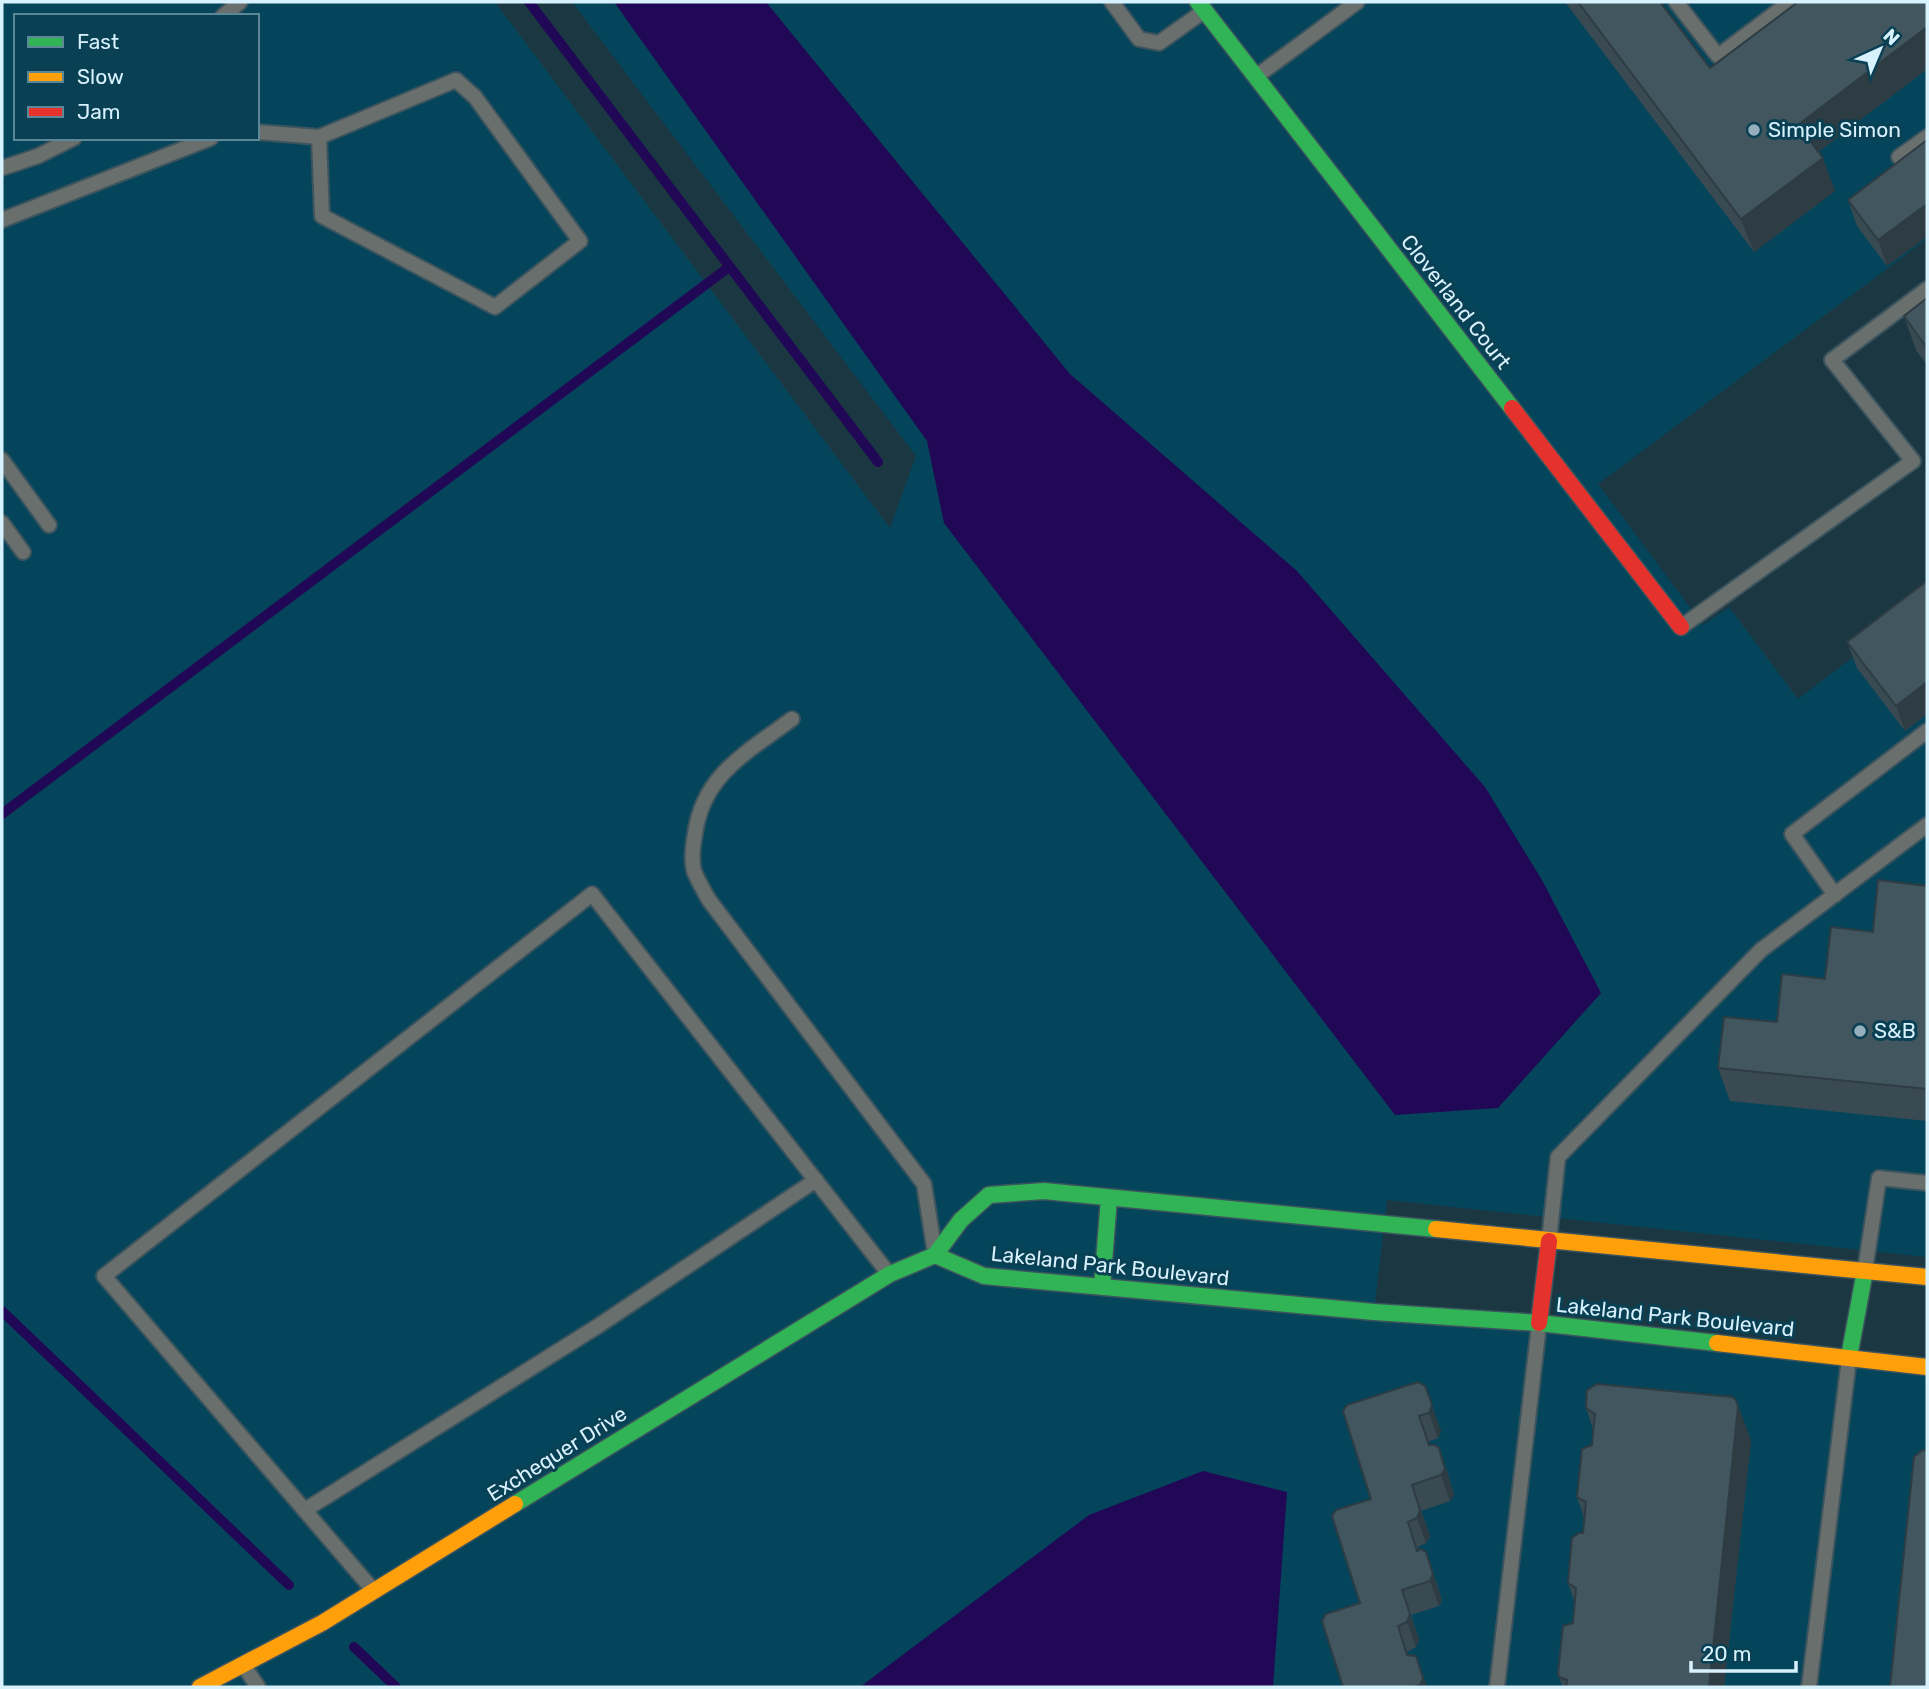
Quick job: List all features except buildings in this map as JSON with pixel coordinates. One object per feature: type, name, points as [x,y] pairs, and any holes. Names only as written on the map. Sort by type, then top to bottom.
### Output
[{"type":"street","name":"Cloverland Court","points":[[1201,6],[1681,627]]},
{"type":"street","points":[[936,1255],[961,1220],[989,1195],[1044,1191],[1927,1277]]},
{"type":"street","points":[[1102,1287],[1110,1198]]},
{"type":"street","points":[[1539,1324],[1549,1241]]},
{"type":"street","name":"Exchequer Drive","points":[[201,1687],[322,1623],[890,1274],[936,1255]]},
{"type":"street","name":"Lakeland Park Boulevard","points":[[936,1255],[984,1276],[1374,1312],[1539,1324],[1927,1367]]},
{"type":"street","points":[[1849,1357],[1865,1271]]},
{"type":"lane","points":[[225,14],[240,2]]},
{"type":"lane","points":[[1112,2],[1139,39],[1159,43],[1201,6]]},
{"type":"lane","points":[[1256,77],[1357,2]]},
{"type":"lane","points":[[1676,2],[1718,56],[1790,2]]},
{"type":"lane","points":[[259,132],[319,138],[456,80],[475,96],[580,241],[495,307],[322,216],[319,138]]},
{"type":"lane","points":[[1899,157],[1927,136]]},
{"type":"lane","points":[[2,168],[37,156],[70,140]]},
{"type":"lane","points":[[2,220],[206,140]]},
{"type":"lane","points":[[1681,627],[1913,461],[1832,360],[1927,289]]},
{"type":"lane","points":[[2,460],[49,525]]},
{"type":"lane","points":[[2,523],[23,552]]},
{"type":"lane","points":[[792,719],[729,767],[711,785],[697,818],[693,844],[694,869],[709,900],[924,1184],[936,1255]]},
{"type":"lane","points":[[1835,895],[1792,834],[1927,731]]},
{"type":"lane","points":[[1549,1241],[1558,1157],[1761,950],[1927,825]]},
{"type":"lane","points":[[374,1591],[104,1276],[592,894],[890,1274]]},
{"type":"lane","points":[[1865,1271],[1879,1178],[1927,1183]]},
{"type":"lane","points":[[305,1510],[598,1326],[816,1180]]},
{"type":"lane","points":[[1497,1687],[1539,1324]]},
{"type":"lane","points":[[1809,1687],[1849,1357]]},
{"type":"lane","points":[[243,1665],[257,1687]]},
{"type":"shaded area","points":[[2,2],[495,2],[890,528],[916,456],[572,2],[1927,2],[1927,239],[1598,484],[1703,625],[1729,607],[1798,699],[1927,601],[1927,1257],[1387,1200],[1374,1312],[1927,1367],[1927,1687],[2,1687]]},
{"type":"shaded area","points":[[614,2],[766,2],[1070,374],[1297,571],[1485,787],[1542,880],[1601,993],[1498,1108],[1395,1115],[944,523],[927,441]]},
{"type":"shaded area","points":[[1203,1471],[1287,1492],[1273,1687],[860,1687],[1089,1515]]},
{"type":"waterway","points":[[529,2],[878,462]]},
{"type":"waterway","points":[[2,814],[729,267]]},
{"type":"waterway","points":[[2,1311],[289,1585]]},
{"type":"waterway","points":[[354,1647],[396,1687]]},
{"type":"traffic: fast","points":[[1198,2],[1512,408]]},
{"type":"traffic: fast","points":[[935,1255],[961,1220],[989,1195],[1044,1191],[1436,1229]]},
{"type":"traffic: fast","points":[[1102,1287],[1109,1198]]},
{"type":"traffic: fast","points":[[935,1255],[984,1276],[1374,1312],[1539,1323],[1717,1343]]},
{"type":"traffic: fast","points":[[515,1504],[890,1274],[935,1255]]},
{"type":"traffic: fast","points":[[1849,1357],[1865,1271]]},
{"type":"traffic: slow","points":[[1436,1229],[1927,1277]]},
{"type":"traffic: slow","points":[[1717,1343],[1927,1367]]},
{"type":"traffic: slow","points":[[200,1687],[322,1623],[515,1504]]},
{"type":"traffic: jam","points":[[1512,408],[1681,627]]},
{"type":"traffic: jam","points":[[1539,1323],[1549,1241]]},
{"type":"place","name":"Simple Simon","points":[[1754,130]]},
{"type":"place","name":"S&B","points":[[1860,1031]]}]
